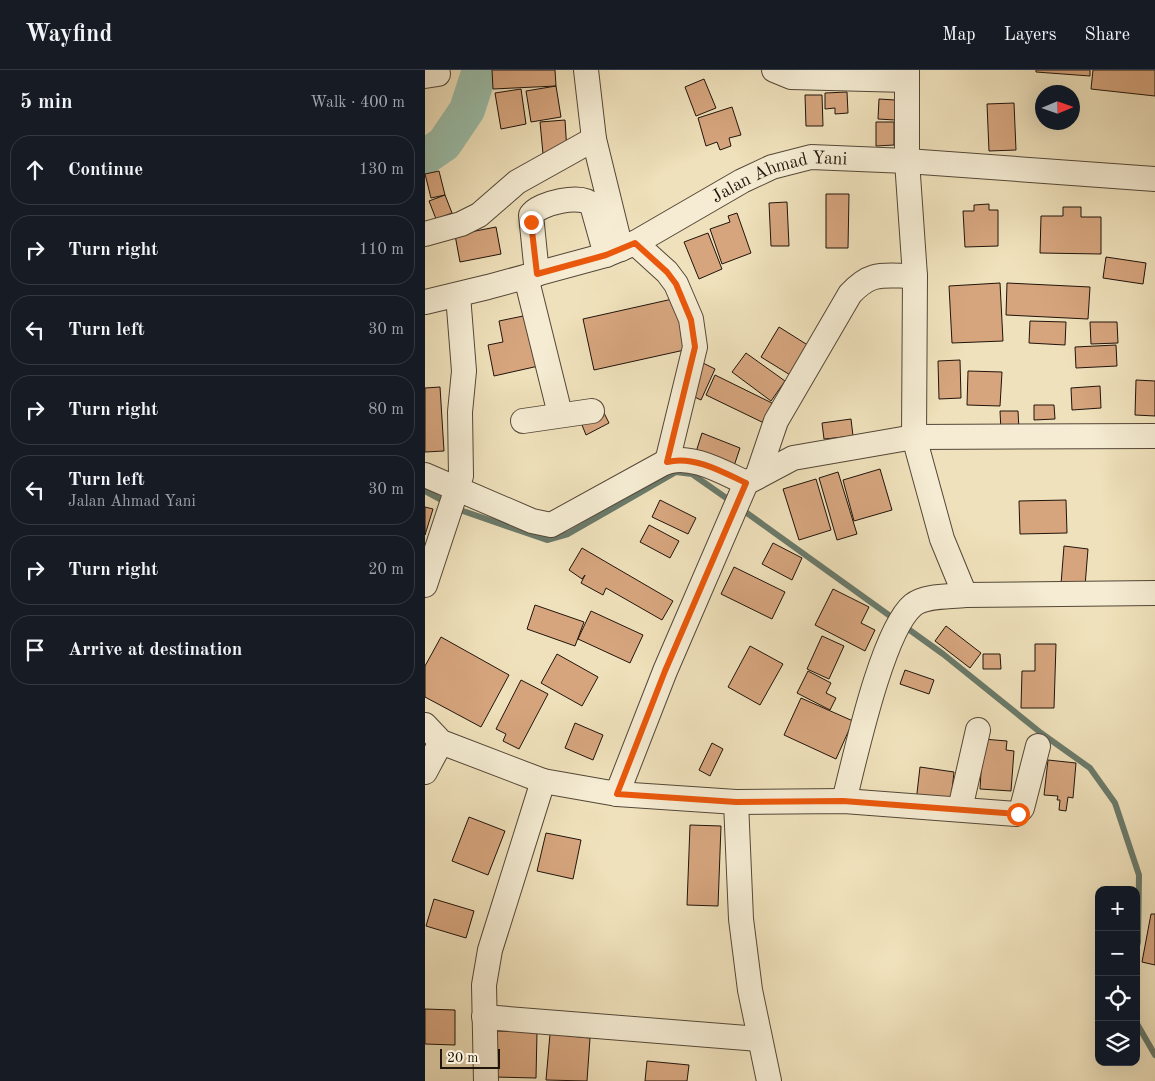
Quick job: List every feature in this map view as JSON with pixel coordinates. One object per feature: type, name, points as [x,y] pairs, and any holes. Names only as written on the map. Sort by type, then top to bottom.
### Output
[{"type":"street","points":[[586,70],[594,139],[621,249]]},
{"type":"street","points":[[774,70],[791,77],[907,75],[907,161],[915,276],[914,437],[942,539],[965,595]]},
{"type":"street","points":[[425,234],[461,224],[479,215],[517,182],[594,139]]},
{"type":"street","name":"Jalan Ahmad Yani","points":[[425,302],[458,295],[621,249],[743,181],[772,167],[811,157],[907,161],[1155,179]]},
{"type":"street","points":[[560,414],[531,275],[531,215],[534,211],[554,203],[579,198],[588,201],[621,249],[667,272],[676,284],[691,320],[695,347],[667,462]]},
{"type":"street","points":[[617,794],[665,671],[732,516],[776,421],[850,294],[865,279],[877,276],[915,276]]},
{"type":"street","points":[[425,585],[461,476],[460,412],[464,371],[458,295]]},
{"type":"street","points":[[523,421],[560,414],[592,411]]},
{"type":"street","points":[[748,485],[793,458],[914,437],[1155,436]]},
{"type":"street","points":[[425,475],[453,500],[551,525],[667,462],[689,461],[727,474],[748,485]]},
{"type":"street","points":[[843,801],[878,674],[898,625],[921,601],[965,595],[1155,593]]},
{"type":"street","points":[[425,725],[441,742],[543,780],[617,794],[736,802],[843,801],[1013,814],[1019,812],[1038,746]]},
{"type":"street","points":[[961,809],[978,730]]},
{"type":"street","points":[[425,772],[441,742]]},
{"type":"street","points":[[486,1081],[483,1017],[484,985],[490,950],[543,780]]},
{"type":"street","points":[[736,802],[741,919],[759,1039],[769,1081]]},
{"type":"street","points":[[483,1017],[759,1039]]},
{"type":"building","points":[[492,70],[555,70],[556,86],[493,89]]},
{"type":"building","points":[[1036,70],[1090,70],[1090,76],[1036,72]]},
{"type":"building","points":[[1093,70],[1155,70],[1155,96],[1091,89]]},
{"type":"building","points":[[704,79],[716,108],[696,116],[685,87]]},
{"type":"building","points":[[556,86],[561,117],[531,122],[526,91]]},
{"type":"building","points":[[521,89],[526,124],[501,129],[495,93]]},
{"type":"building","points":[[847,92],[848,113],[835,114],[835,108],[825,109],[825,93]]},
{"type":"building","points":[[805,95],[822,95],[823,126],[806,126]]},
{"type":"building","points":[[879,99],[895,100],[895,120],[878,119]]},
{"type":"building","points":[[1014,103],[1016,150],[989,151],[987,104]]},
{"type":"building","points":[[732,107],[741,135],[729,138],[731,146],[720,150],[717,142],[706,146],[698,118]]},
{"type":"building","points":[[565,120],[567,152],[543,154],[540,122]]},
{"type":"building","points":[[876,122],[894,122],[894,145],[876,146]]},
{"type":"building","points":[[439,171],[445,195],[431,198],[425,174]]},
{"type":"building","points":[[826,194],[849,194],[848,248],[826,248]]},
{"type":"building","points":[[445,195],[452,213],[436,219],[429,201]]},
{"type":"building","points":[[787,202],[789,246],[771,246],[769,203]]},
{"type":"building","points":[[989,204],[989,210],[998,210],[998,246],[965,247],[963,211],[974,211],[974,205]]},
{"type":"building","points":[[1063,207],[1081,207],[1081,217],[1101,217],[1101,254],[1040,253],[1041,216],[1063,216]]},
{"type":"building","points":[[737,213],[751,253],[722,264],[710,229],[730,222],[728,216]]},
{"type":"building","points":[[496,227],[501,254],[460,262],[455,235]]},
{"type":"building","points":[[708,233],[722,269],[699,279],[684,242]]},
{"type":"building","points":[[1106,257],[1146,263],[1143,284],[1103,278]]},
{"type":"building","points":[[1000,283],[1003,341],[952,343],[949,286]]},
{"type":"building","points":[[1007,283],[1090,287],[1088,319],[1006,315]]},
{"type":"building","points":[[677,298],[689,349],[594,370],[583,319]]},
{"type":"building","points":[[533,314],[543,365],[494,376],[488,345],[503,342],[499,321]]},
{"type":"building","points":[[1030,321],[1066,322],[1065,345],[1029,343]]},
{"type":"building","points":[[1090,322],[1117,322],[1118,343],[1091,344]]},
{"type":"building","points":[[779,327],[814,349],[795,378],[761,357]]},
{"type":"building","points":[[1116,345],[1117,366],[1076,368],[1075,347]]},
{"type":"building","points":[[746,353],[785,381],[771,401],[732,372]]},
{"type":"building","points":[[960,360],[961,398],[939,399],[938,361]]},
{"type":"building","points":[[701,362],[715,369],[701,400],[686,393]]},
{"type":"building","points":[[968,371],[1002,372],[1000,406],[967,405]]},
{"type":"building","points":[[715,375],[776,405],[766,424],[706,395]]},
{"type":"building","points":[[1136,380],[1155,381],[1155,416],[1135,415]]},
{"type":"building","points":[[1100,386],[1101,408],[1072,410],[1071,388]]},
{"type":"building","points":[[440,387],[444,451],[425,452],[425,388]]},
{"type":"building","points":[[1034,405],[1054,405],[1055,419],[1034,420]]},
{"type":"building","points":[[602,409],[609,423],[586,435],[580,420]]},
{"type":"building","points":[[1000,411],[1018,411],[1019,430],[1001,431]]},
{"type":"building","points":[[851,419],[853,436],[824,439],[822,423]]},
{"type":"building","points":[[702,433],[740,448],[734,466],[696,452]]},
{"type":"building","points":[[880,469],[892,510],[854,521],[843,480]]},
{"type":"building","points":[[838,472],[857,534],[837,540],[819,478]]},
{"type":"building","points":[[816,479],[831,530],[799,540],[783,489]]},
{"type":"building","points":[[660,500],[696,518],[688,534],[652,517]]},
{"type":"building","points":[[1066,500],[1067,533],[1020,534],[1019,501]]},
{"type":"building","points":[[425,507],[433,509],[425,535]]},
{"type":"building","points":[[649,525],[679,541],[670,558],[640,542]]},
{"type":"building","points":[[773,543],[802,558],[792,580],[762,564]]},
{"type":"building","points":[[1064,546],[1088,549],[1085,586],[1061,584]]},
{"type":"building","points":[[582,548],[673,601],[662,620],[606,588],[603,595],[581,583],[585,575],[582,579],[569,570]]},
{"type":"building","points":[[734,567],[785,592],[772,619],[721,594]]},
{"type":"building","points":[[833,589],[869,607],[861,623],[875,630],[865,651],[815,625]]},
{"type":"building","points":[[535,605],[584,622],[575,646],[527,629]]},
{"type":"building","points":[[591,611],[643,635],[630,663],[578,639]]},
{"type":"building","points":[[946,626],[981,653],[970,668],[935,641]]},
{"type":"building","points":[[822,636],[844,646],[829,679],[807,669]]},
{"type":"building","points":[[441,637],[509,675],[481,727],[425,697],[425,666]]},
{"type":"building","points":[[1035,644],[1056,644],[1054,708],[1021,708],[1022,671],[1035,671]]},
{"type":"building","points":[[750,646],[783,664],[760,705],[728,687]]},
{"type":"building","points":[[557,654],[598,677],[582,706],[541,683]]},
{"type":"building","points":[[983,654],[1000,654],[1001,669],[983,669]]},
{"type":"building","points":[[905,670],[934,680],[929,694],[900,684]]},
{"type":"building","points":[[808,671],[831,683],[826,693],[836,698],[830,710],[797,693]]},
{"type":"building","points":[[521,680],[548,694],[519,749],[503,741],[506,734],[496,729]]},
{"type":"building","points":[[801,698],[853,721],[836,759],[784,735]]},
{"type":"building","points":[[575,723],[603,735],[593,760],[565,748]]},
{"type":"building","points":[[983,739],[1007,741],[1006,750],[1014,751],[1011,791],[980,789]]},
{"type":"building","points":[[712,743],[723,749],[710,776],[699,770]]},
{"type":"building","points":[[1048,760],[1076,763],[1073,798],[1068,797],[1066,811],[1059,810],[1060,800],[1057,800],[1058,796],[1044,795]]},
{"type":"building","points":[[920,767],[954,772],[951,799],[916,802]]},
{"type":"building","points":[[469,817],[505,831],[488,875],[452,861]]},
{"type":"building","points":[[690,825],[721,826],[718,906],[687,905]]},
{"type":"building","points":[[546,833],[581,840],[573,879],[537,871]]},
{"type":"building","points":[[434,899],[474,911],[466,938],[426,926]]},
{"type":"building","points":[[1151,914],[1155,914],[1155,965],[1142,962]]},
{"type":"building","points":[[425,1009],[455,1010],[455,1045],[425,1044]]},
{"type":"building","points":[[496,1031],[537,1032],[536,1078],[494,1077]]},
{"type":"building","points":[[550,1034],[590,1038],[587,1081],[546,1080]]},
{"type":"building","points":[[647,1061],[689,1065],[687,1081],[645,1081]]},
{"type":"waterway","points":[[425,157],[444,144],[467,110],[480,70]]},
{"type":"waterway","points":[[425,491],[460,510],[547,540],[568,534],[676,472],[692,474],[732,502]]},
{"type":"waterway","points":[[740,508],[943,654],[1041,733],[1090,768],[1115,803],[1139,875],[1138,931]]},
{"type":"waterway","points":[[1140,1029],[1155,1055]]},
{"type":"route","points":[[531,222],[537,274],[606,255],[635,243],[667,272],[676,284],[691,320],[695,347],[667,462],[674,460],[689,461],[727,474],[746,483],[665,671],[617,794],[659,799],[736,802],[843,801],[1018,814]]}]
